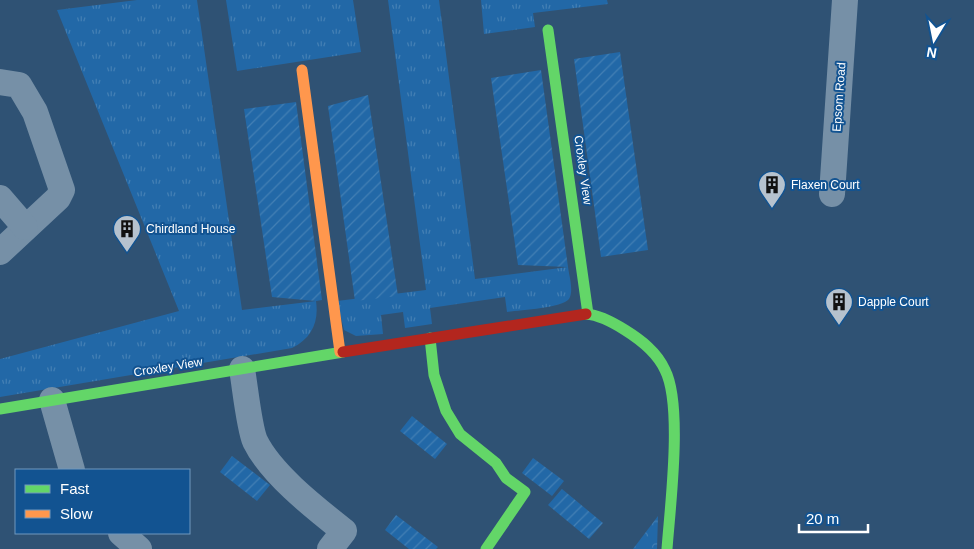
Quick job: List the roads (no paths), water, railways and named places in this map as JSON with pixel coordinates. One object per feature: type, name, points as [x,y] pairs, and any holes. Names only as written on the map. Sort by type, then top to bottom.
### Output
[{"type":"street","name":"Epsom Road","points":[[832,194],[845,0]]},
{"type":"street","name":"Croxley View","points":[[548,30],[588,314]]},
{"type":"street","points":[[302,70],[340,352]]},
{"type":"street","points":[[0,82],[19,85],[35,112],[62,190],[58,198],[0,252]]},
{"type":"street","points":[[0,198],[25,227]]},
{"type":"street","name":"Croxley View","points":[[0,409],[340,352],[588,314],[609,320],[630,332],[650,350],[666,372],[672,394],[667,549]]},
{"type":"street","points":[[430,338],[434,375],[446,411],[460,434],[496,463],[506,478],[526,492],[486,549]]},
{"type":"street","points":[[242,369],[255,440],[274,466],[299,493],[344,531],[330,549]]},
{"type":"street","points":[[52,400],[72,469]]},
{"type":"street","points":[[122,534],[139,549]]},
{"type":"place","name":"Flaxen Court","points":[[772,209]]},
{"type":"place","name":"Chirdland House","points":[[127,253]]},
{"type":"place","name":"Dapple Court","points":[[839,326]]}]
